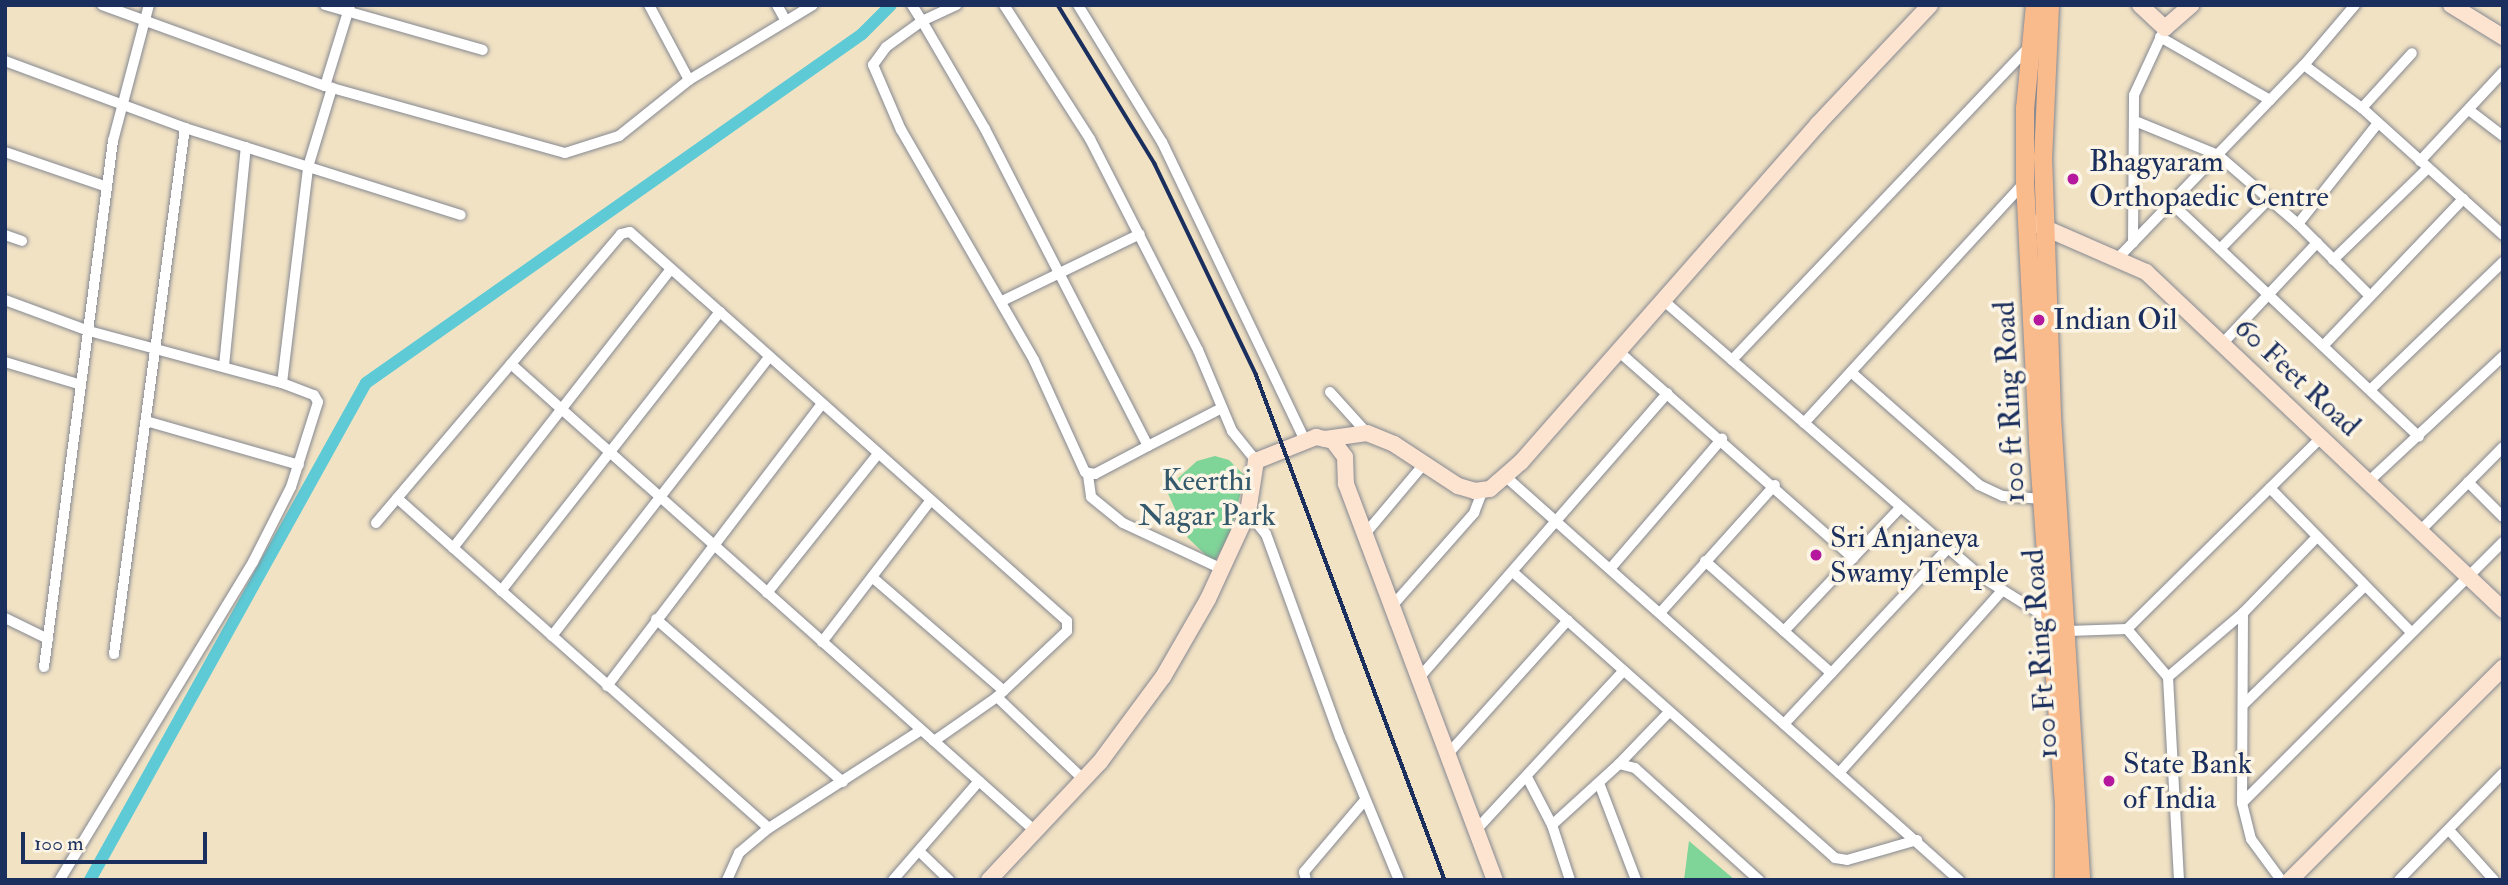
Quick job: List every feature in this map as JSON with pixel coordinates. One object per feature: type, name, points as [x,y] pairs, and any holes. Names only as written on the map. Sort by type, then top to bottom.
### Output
[{"type":"main road","name":"100 ft Ring Road","points":[[2035,5],[2025,108],[2025,181],[2063,805],[2064,880]]},
{"type":"main road","name":"100 Ft Ring Road","points":[[2050,5],[2043,157],[2045,228],[2052,416],[2068,631],[2081,880]]},
{"type":"street","points":[[102,5],[142,22],[328,87],[565,153],[619,136],[689,80],[813,5]]},
{"type":"street","points":[[44,667],[107,187],[122,107],[142,22],[149,5]]},
{"type":"street","points":[[325,5],[349,9],[483,50]]},
{"type":"street","points":[[649,5],[689,80]]},
{"type":"street","points":[[777,5],[786,21]]},
{"type":"street","points":[[912,5],[1060,272],[1149,446]]},
{"type":"street","points":[[956,5],[922,21],[886,47],[873,65],[901,130],[1002,301],[1088,475]]},
{"type":"street","points":[[989,880],[1083,779],[1163,677],[1222,569],[1248,512],[1256,461],[1232,431],[1140,234],[1090,139],[1004,5]]},
{"type":"street","points":[[1078,5],[1162,142],[1305,441]]},
{"type":"street","points":[[1393,605],[1474,513],[1483,490],[1504,476],[1664,301],[1818,124],[1930,5]]},
{"type":"street","points":[[2140,5],[2163,33],[2270,100]]},
{"type":"street","points":[[2133,243],[2134,95],[2163,33],[2191,5]]},
{"type":"street","points":[[2117,259],[2304,65],[2355,5]]},
{"type":"street","points":[[2451,5],[2503,37]]},
{"type":"street","points":[[282,383],[309,167],[349,9]]},
{"type":"street","points":[[1732,360],[2031,45]]},
{"type":"street","points":[[2362,108],[2412,53]]},
{"type":"street","points":[[5,61],[122,107],[461,215]]},
{"type":"street","points":[[2304,65],[2362,108],[2503,235]]},
{"type":"street","points":[[2333,260],[2424,164],[2503,72]]},
{"type":"street","points":[[2469,110],[2503,136]]},
{"type":"street","points":[[2135,121],[2218,155],[2298,224],[2370,296]]},
{"type":"street","points":[[2298,224],[2378,123]]},
{"type":"street","points":[[114,654],[146,421],[153,348],[186,128]]},
{"type":"street","points":[[224,366],[246,147]]},
{"type":"street","points":[[5,152],[107,187]]},
{"type":"street","points":[[1804,423],[2025,181]]},
{"type":"street","points":[[2220,249],[2269,199]]},
{"type":"street","points":[[2324,345],[2463,199]]},
{"type":"street","points":[[2170,202],[2419,437]]},
{"type":"street","name":"60 Feet Road","points":[[2028,221],[2146,272],[2503,610]]},
{"type":"street","points":[[376,523],[621,234],[629,232],[1069,626],[1000,694],[934,741]]},
{"type":"street","points":[[1002,301],[1140,234]]},
{"type":"street","points":[[5,235],[22,241]]},
{"type":"street","points":[[2222,344],[2317,243]]},
{"type":"street","points":[[2371,389],[2503,262]]},
{"type":"street","points":[[453,548],[671,269]]},
{"type":"street","points":[[5,300],[89,331],[282,383],[314,396],[318,402],[299,465],[253,562],[60,880]]},
{"type":"street","points":[[1664,301],[1948,548],[2002,591],[2068,631],[2127,629],[2320,438]]},
{"type":"street","points":[[501,591],[720,313]]},
{"type":"street","points":[[1617,350],[1722,439],[1853,558]]},
{"type":"street","points":[[2368,482],[2419,437],[2503,355]]},
{"type":"street","points":[[552,636],[769,357]]},
{"type":"street","points":[[5,362],[81,385]]},
{"type":"street","points":[[511,364],[1035,831]]},
{"type":"street","points":[[1850,372],[1979,485],[2003,496],[2043,499]]},
{"type":"street","points":[[1330,392],[1367,433],[1458,486],[1483,490]]},
{"type":"street","points":[[1419,678],[1514,573],[1668,393]]},
{"type":"street","points":[[607,686],[711,544],[822,404]]},
{"type":"street","points":[[1222,569],[1123,523],[1091,497],[1085,482],[1088,475],[1223,408]]},
{"type":"street","points":[[146,421],[299,465]]},
{"type":"street","points":[[1256,461],[1305,441],[1367,433]]},
{"type":"street","points":[[1325,439],[1333,441],[1345,457],[1346,485],[1495,880]]},
{"type":"street","points":[[1611,569],[1722,439]]},
{"type":"street","points":[[2420,531],[2503,447]]},
{"type":"street","points":[[767,593],[878,454]]},
{"type":"street","points":[[1365,534],[1424,464]]},
{"type":"street","points":[[1504,476],[1959,880]]},
{"type":"street","points":[[2468,482],[2503,517]]},
{"type":"street","points":[[1660,613],[1774,485]]},
{"type":"street","points":[[2270,488],[2410,631]]},
{"type":"street","points":[[397,498],[769,828]]},
{"type":"street","points":[[822,642],[930,501]]},
{"type":"street","points":[[1784,631],[1901,507]]},
{"type":"street","points":[[1248,512],[1266,534],[1365,800],[1399,880]]},
{"type":"street","points":[[2168,677],[2244,613],[2317,537]]},
{"type":"street","points":[[2242,803],[2465,576],[2503,542]]},
{"type":"street","points":[[1784,724],[1948,548]]},
{"type":"street","points":[[1706,561],[1831,673]]},
{"type":"street","points":[[1514,573],[1835,858],[1847,860],[1917,840]]},
{"type":"street","points":[[872,577],[1000,694],[1083,779]]},
{"type":"street","points":[[2243,705],[2365,586]]},
{"type":"street","points":[[1839,773],[2002,591]]},
{"type":"street","points":[[2244,613],[2242,803],[2251,839],[2281,880]]},
{"type":"street","points":[[5,618],[48,639]]},
{"type":"street","points":[[656,619],[843,782]]},
{"type":"street","points":[[1447,755],[1568,620]]},
{"type":"street","points":[[2127,629],[2168,677],[2179,880]]},
{"type":"street","points":[[2290,880],[2503,668]]},
{"type":"street","points":[[1476,830],[1528,777],[1623,671]]},
{"type":"street","points":[[1552,825],[1619,764],[1670,712]]},
{"type":"street","points":[[727,880],[739,853],[769,828],[921,730]]},
{"type":"street","points":[[1619,764],[1636,768],[1759,880]]},
{"type":"street","points":[[2399,880],[2503,773]]},
{"type":"street","points":[[1528,777],[1552,825],[1570,880]]},
{"type":"street","points":[[893,880],[979,781]]},
{"type":"street","points":[[1599,783],[1636,880]]},
{"type":"street","points":[[1306,880],[1304,872],[1365,800]]},
{"type":"street","points":[[2449,830],[2494,880]]},
{"type":"street","points":[[919,851],[949,880]]},
{"type":"green space","name":"Keerthi Nagar Park","points":[[1215,456],[1229,460],[1245,476],[1231,531],[1214,563],[1188,538],[1166,489],[1197,461]]},
{"type":"green space","points":[[1689,841],[1735,880],[1684,880]]},
{"type":"waterway","points":[[90,880],[366,383],[862,34],[891,5]]},
{"type":"railway","points":[[1058,5],[1155,164],[1256,374],[1445,880]]},
{"type":"place","name":"Bhagyaram Orthopaedic Centre","points":[[2073,179]]},
{"type":"place","name":"Indian Oil","points":[[2039,320]]},
{"type":"place","name":"Sri Anjaneya Swamy Temple","points":[[1816,555]]},
{"type":"place","name":"State Bank of India","points":[[2109,781]]}]
